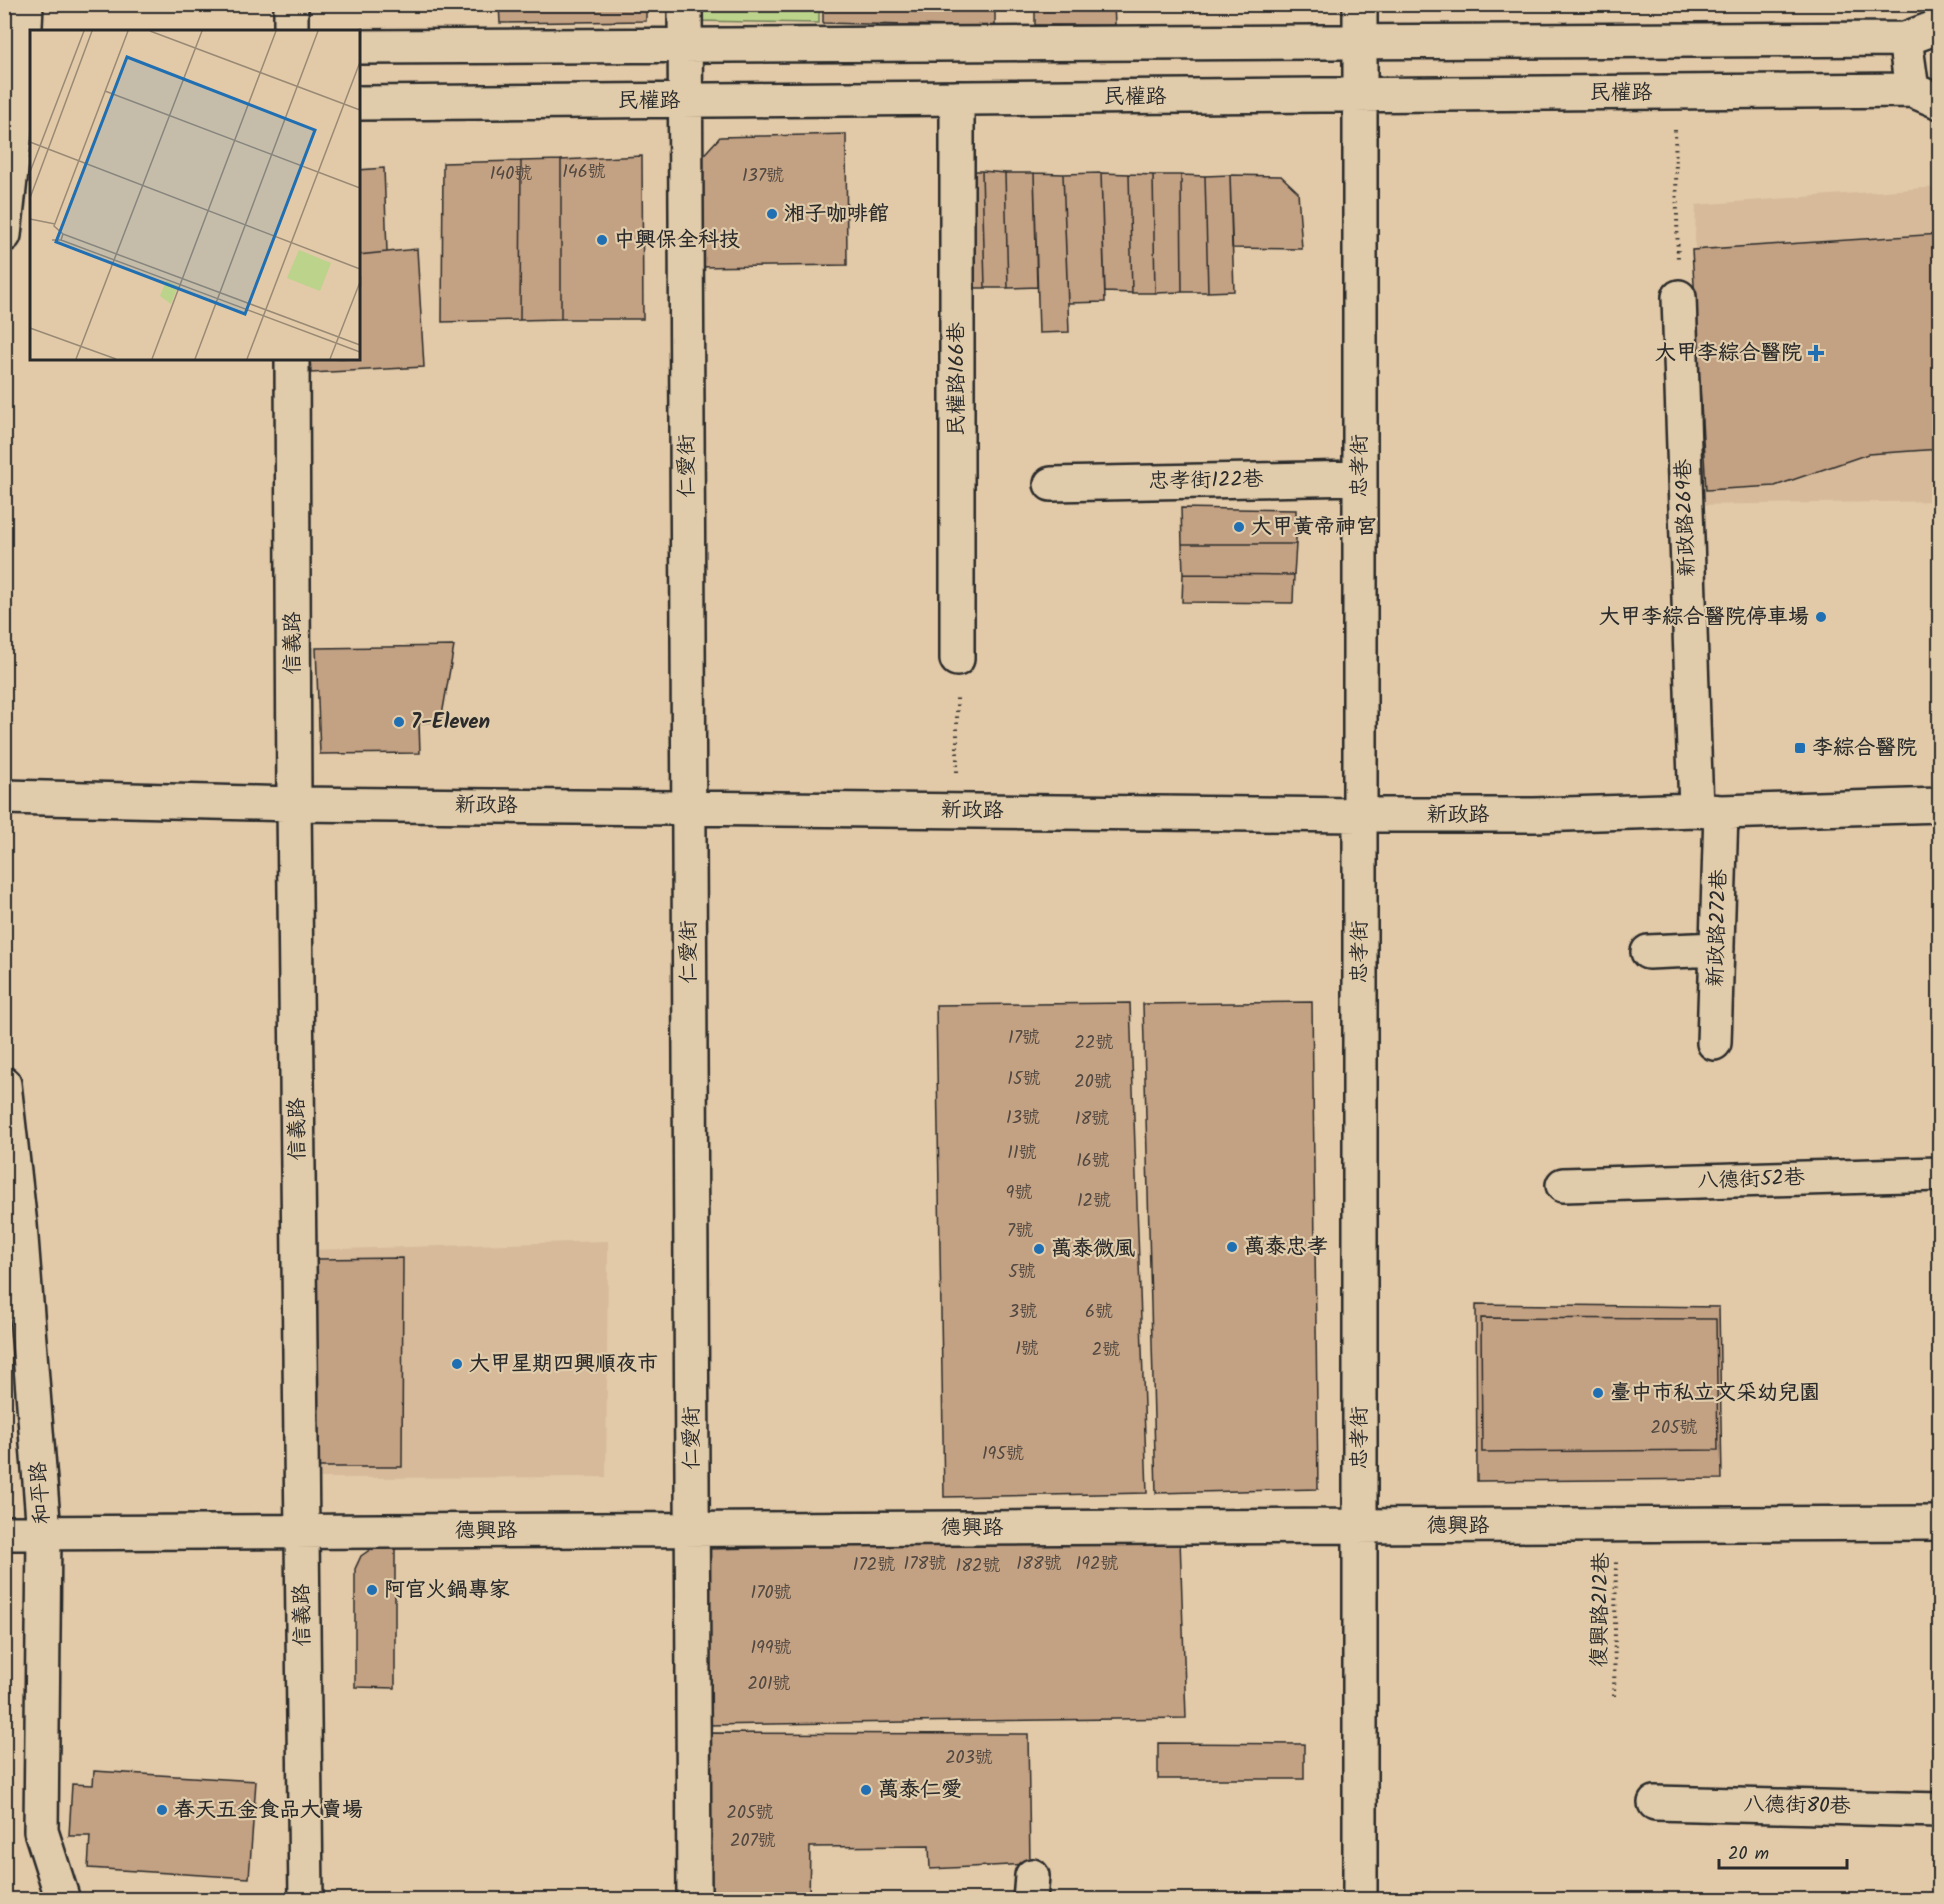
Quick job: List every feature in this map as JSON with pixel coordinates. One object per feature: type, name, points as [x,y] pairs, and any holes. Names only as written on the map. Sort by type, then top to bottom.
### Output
[{"type":"street","points":[[4,235],[26,4]]},
{"type":"street","points":[[291,4],[291,30]]},
{"type":"street","name":"仁愛街","points":[[685,4],[694,1899]]},
{"type":"street","name":"忠孝街","points":[[1360,4],[1360,1899]]},
{"type":"street","points":[[360,47],[1905,39],[1940,26]]},
{"type":"street","points":[[1905,39],[1926,96]]},
{"type":"street","name":"民權路","points":[[360,103],[1674,92],[1926,96]]},
{"type":"street","name":"民權路166巷","points":[[957,98],[957,659]]},
{"type":"street","name":"新政路269巷","points":[[1680,297],[1708,811]]},
{"type":"street","name":"信義路","points":[[292,360],[294,804],[306,1899]]},
{"type":"street","name":"忠孝街122巷","points":[[1051,484],[1360,478]]},
{"type":"street","name":"新政路","points":[[4,797],[294,804],[1360,815],[1534,815],[1940,805]]},
{"type":"street","name":"新政路272巷","points":[[1708,811],[1717,949],[1714,1043]]},
{"type":"street","points":[[1648,952],[1717,949]]},
{"type":"street","name":"和平路","points":[[4,1084],[20,1225],[45,1533],[41,1831],[63,1899]]},
{"type":"street","name":"八德街52巷","points":[[1563,1185],[1940,1174]]},
{"type":"street","name":"德興路","points":[[4,1533],[1940,1523]]},
{"type":"street","name":"八德街80巷","points":[[1655,1803],[1940,1810]]},
{"type":"path","points":[[1674,92],[1680,297]]},
{"type":"path","points":[[957,659],[957,810]]},
{"type":"path","name":"復興路212巷","points":[[1614,1696],[1617,1525]]},
{"type":"shaded area","name":"大甲李綜合醫院","points":[[1939,187],[1939,501],[1688,505],[1696,205]]},
{"type":"shaded area","name":"大甲星期四興順夜市","points":[[608,1241],[606,1477],[306,1478],[310,1250]]},
{"type":"green space","points":[[695,5],[819,5],[819,23],[695,21]]},
{"type":"building","points":[[499,4],[646,4],[646,21],[500,23]]},
{"type":"building","points":[[823,4],[995,4],[995,27],[823,23]]},
{"type":"building","points":[[1035,4],[1114,4],[1115,25],[1035,25]]},
{"type":"building","name":"湘子咖啡館","points":[[846,134],[847,265],[696,267],[697,162],[720,137]]},
{"type":"building","name":"中興保全科技","points":[[642,156],[643,319],[561,319],[561,160]]},
{"type":"building","points":[[561,160],[561,319],[520,320],[521,161]]},
{"type":"building","points":[[521,161],[520,320],[442,322],[443,163]]},
{"type":"building","points":[[384,168],[387,252],[360,255],[360,170]]},
{"type":"building","points":[[961,171],[982,171],[985,288],[962,288]]},
{"type":"building","points":[[982,171],[1005,173],[1008,288],[985,288]]},
{"type":"building","points":[[1005,173],[1034,173],[1037,287],[1008,288]]},
{"type":"building","points":[[1034,173],[1063,174],[1069,332],[1039,333]]},
{"type":"building","points":[[1101,173],[1105,302],[1068,303],[1063,174]]},
{"type":"building","points":[[1101,173],[1129,174],[1132,293],[1105,292]]},
{"type":"building","points":[[1129,174],[1153,175],[1155,293],[1132,293]]},
{"type":"building","points":[[1153,175],[1181,175],[1182,292],[1155,293]]},
{"type":"building","points":[[1181,175],[1205,176],[1208,292],[1182,292]]},
{"type":"building","points":[[1230,175],[1234,291],[1208,292],[1205,176]]},
{"type":"building","points":[[1230,175],[1281,176],[1298,192],[1302,249],[1232,248]]},
{"type":"building","name":"大甲李綜合醫院","points":[[1940,234],[1940,449],[1868,454],[1775,486],[1706,490],[1692,250]]},
{"type":"building","points":[[417,249],[424,367],[311,373],[310,360],[360,360],[360,255]]},
{"type":"building","name":"大甲黃帝神宮","points":[[1181,508],[1296,510],[1296,544],[1182,544]]},
{"type":"building","points":[[1182,544],[1296,544],[1294,575],[1183,574]]},
{"type":"building","points":[[1183,574],[1294,575],[1293,603],[1182,602]]},
{"type":"building","points":[[454,646],[441,721],[419,723],[420,753],[320,754],[316,648]]},
{"type":"building","name":"萬泰忠孝","points":[[1312,1002],[1318,1489],[1156,1493],[1143,1004]]},
{"type":"building","name":"萬泰微風","points":[[1130,1003],[1147,1493],[944,1497],[936,1005]]},
{"type":"building","points":[[403,1258],[402,1467],[318,1467],[316,1259]]},
{"type":"building","name":"臺中市私立文采幼兒園","points":[[1476,1304],[1719,1307],[1722,1479],[1477,1481]]},
{"type":"building","name":"臺中市私立文采幼兒園","points":[[1481,1318],[1716,1319],[1718,1450],[1482,1452]]},
{"type":"building","points":[[1180,1540],[1186,1718],[706,1725],[707,1549]]},
{"type":"building","points":[[374,1547],[395,1547],[395,1688],[355,1687],[355,1569],[361,1556]]},
{"type":"building","name":"萬泰仁愛","points":[[705,1733],[1028,1734],[1030,1864],[930,1869],[929,1846],[810,1847],[809,1900],[702,1900]]},
{"type":"building","points":[[1158,1743],[1304,1744],[1304,1779],[1158,1779]]},
{"type":"building","name":"春天五金食品大賣場","points":[[94,1771],[256,1781],[249,1878],[88,1868],[90,1836],[69,1836],[72,1784],[93,1785]]},
{"type":"place","name":"湘子咖啡館","points":[[772,214]]},
{"type":"place","name":"中興保全科技","points":[[602,240]]},
{"type":"place","name":"大甲李綜合醫院","points":[[1816,353]]},
{"type":"place","name":"大甲黃帝神宮","points":[[1239,527]]},
{"type":"place","name":"大甲李綜合醫院停車場","points":[[1821,617]]},
{"type":"place","name":"7-Eleven","points":[[399,722]]},
{"type":"place","name":"李綜合醫院","points":[[1800,748]]},
{"type":"place","name":"萬泰忠孝","points":[[1232,1247]]},
{"type":"place","name":"萬泰微風","points":[[1039,1249]]},
{"type":"place","name":"大甲星期四興順夜市","points":[[457,1364]]},
{"type":"place","name":"臺中市私立文采幼兒園","points":[[1598,1393]]},
{"type":"place","name":"阿官火鍋專家","points":[[372,1590]]},
{"type":"place","name":"萬泰仁愛","points":[[866,1790]]},
{"type":"place","name":"春天五金食品大賣場","points":[[162,1810]]}]
